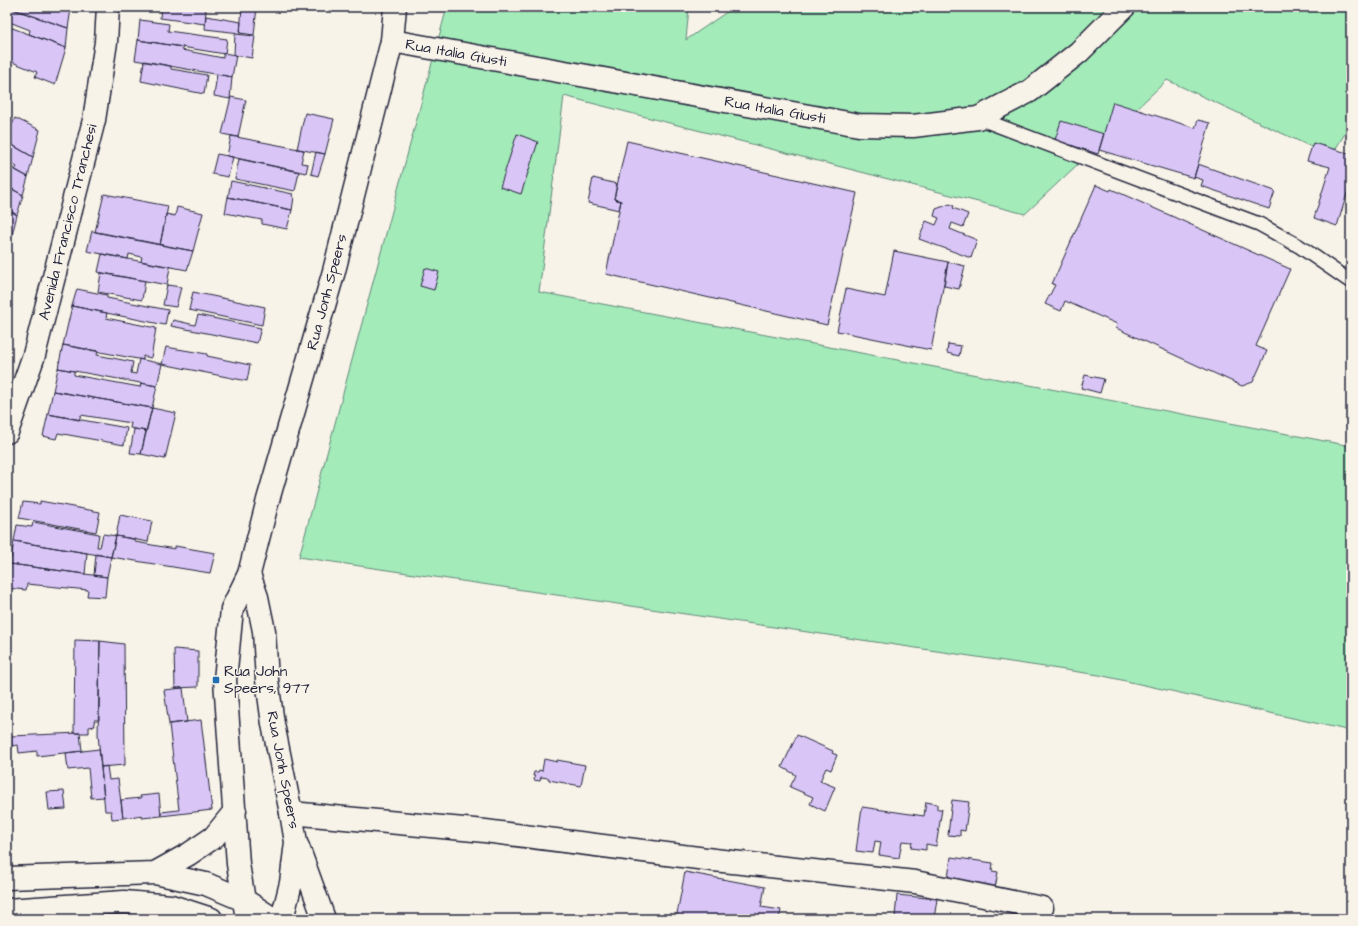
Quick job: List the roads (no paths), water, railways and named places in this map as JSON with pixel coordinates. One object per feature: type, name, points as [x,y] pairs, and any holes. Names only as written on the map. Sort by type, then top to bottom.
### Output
[{"type":"main road","name":"Avenida Francisco Tranchesi","points":[[7,432],[34,355],[94,120],[106,42],[108,7]]},
{"type":"main road","name":"Rua Jonh Speers","points":[[245,910],[238,864],[226,680],[232,609],[249,574],[268,500],[334,271],[392,41],[395,7]]},
{"type":"main road","name":"Rua Italia Giusti","points":[[392,41],[859,125],[914,126],[978,118],[1030,91],[1080,52],[1124,7]]},
{"type":"main road","name":"Rua Jonh Speers","points":[[249,574],[257,598],[264,631],[267,680],[273,724],[296,842],[291,882],[282,919]]},
{"type":"main road","points":[[155,873],[189,854],[214,837],[235,811]]},
{"type":"main road","points":[[291,813],[485,831],[714,860],[915,882],[1042,908]]},
{"type":"main road","points":[[296,842],[324,919]]},
{"type":"main road","points":[[7,878],[155,873],[206,884],[245,910],[273,919]]},
{"type":"main road","points":[[7,910],[124,902],[171,906],[211,919]]},
{"type":"lane","points":[[978,118],[1259,224],[1299,246],[1351,282]]},
{"type":"place","name":"Rua John Speers, 977","points":[[216,680]]}]
